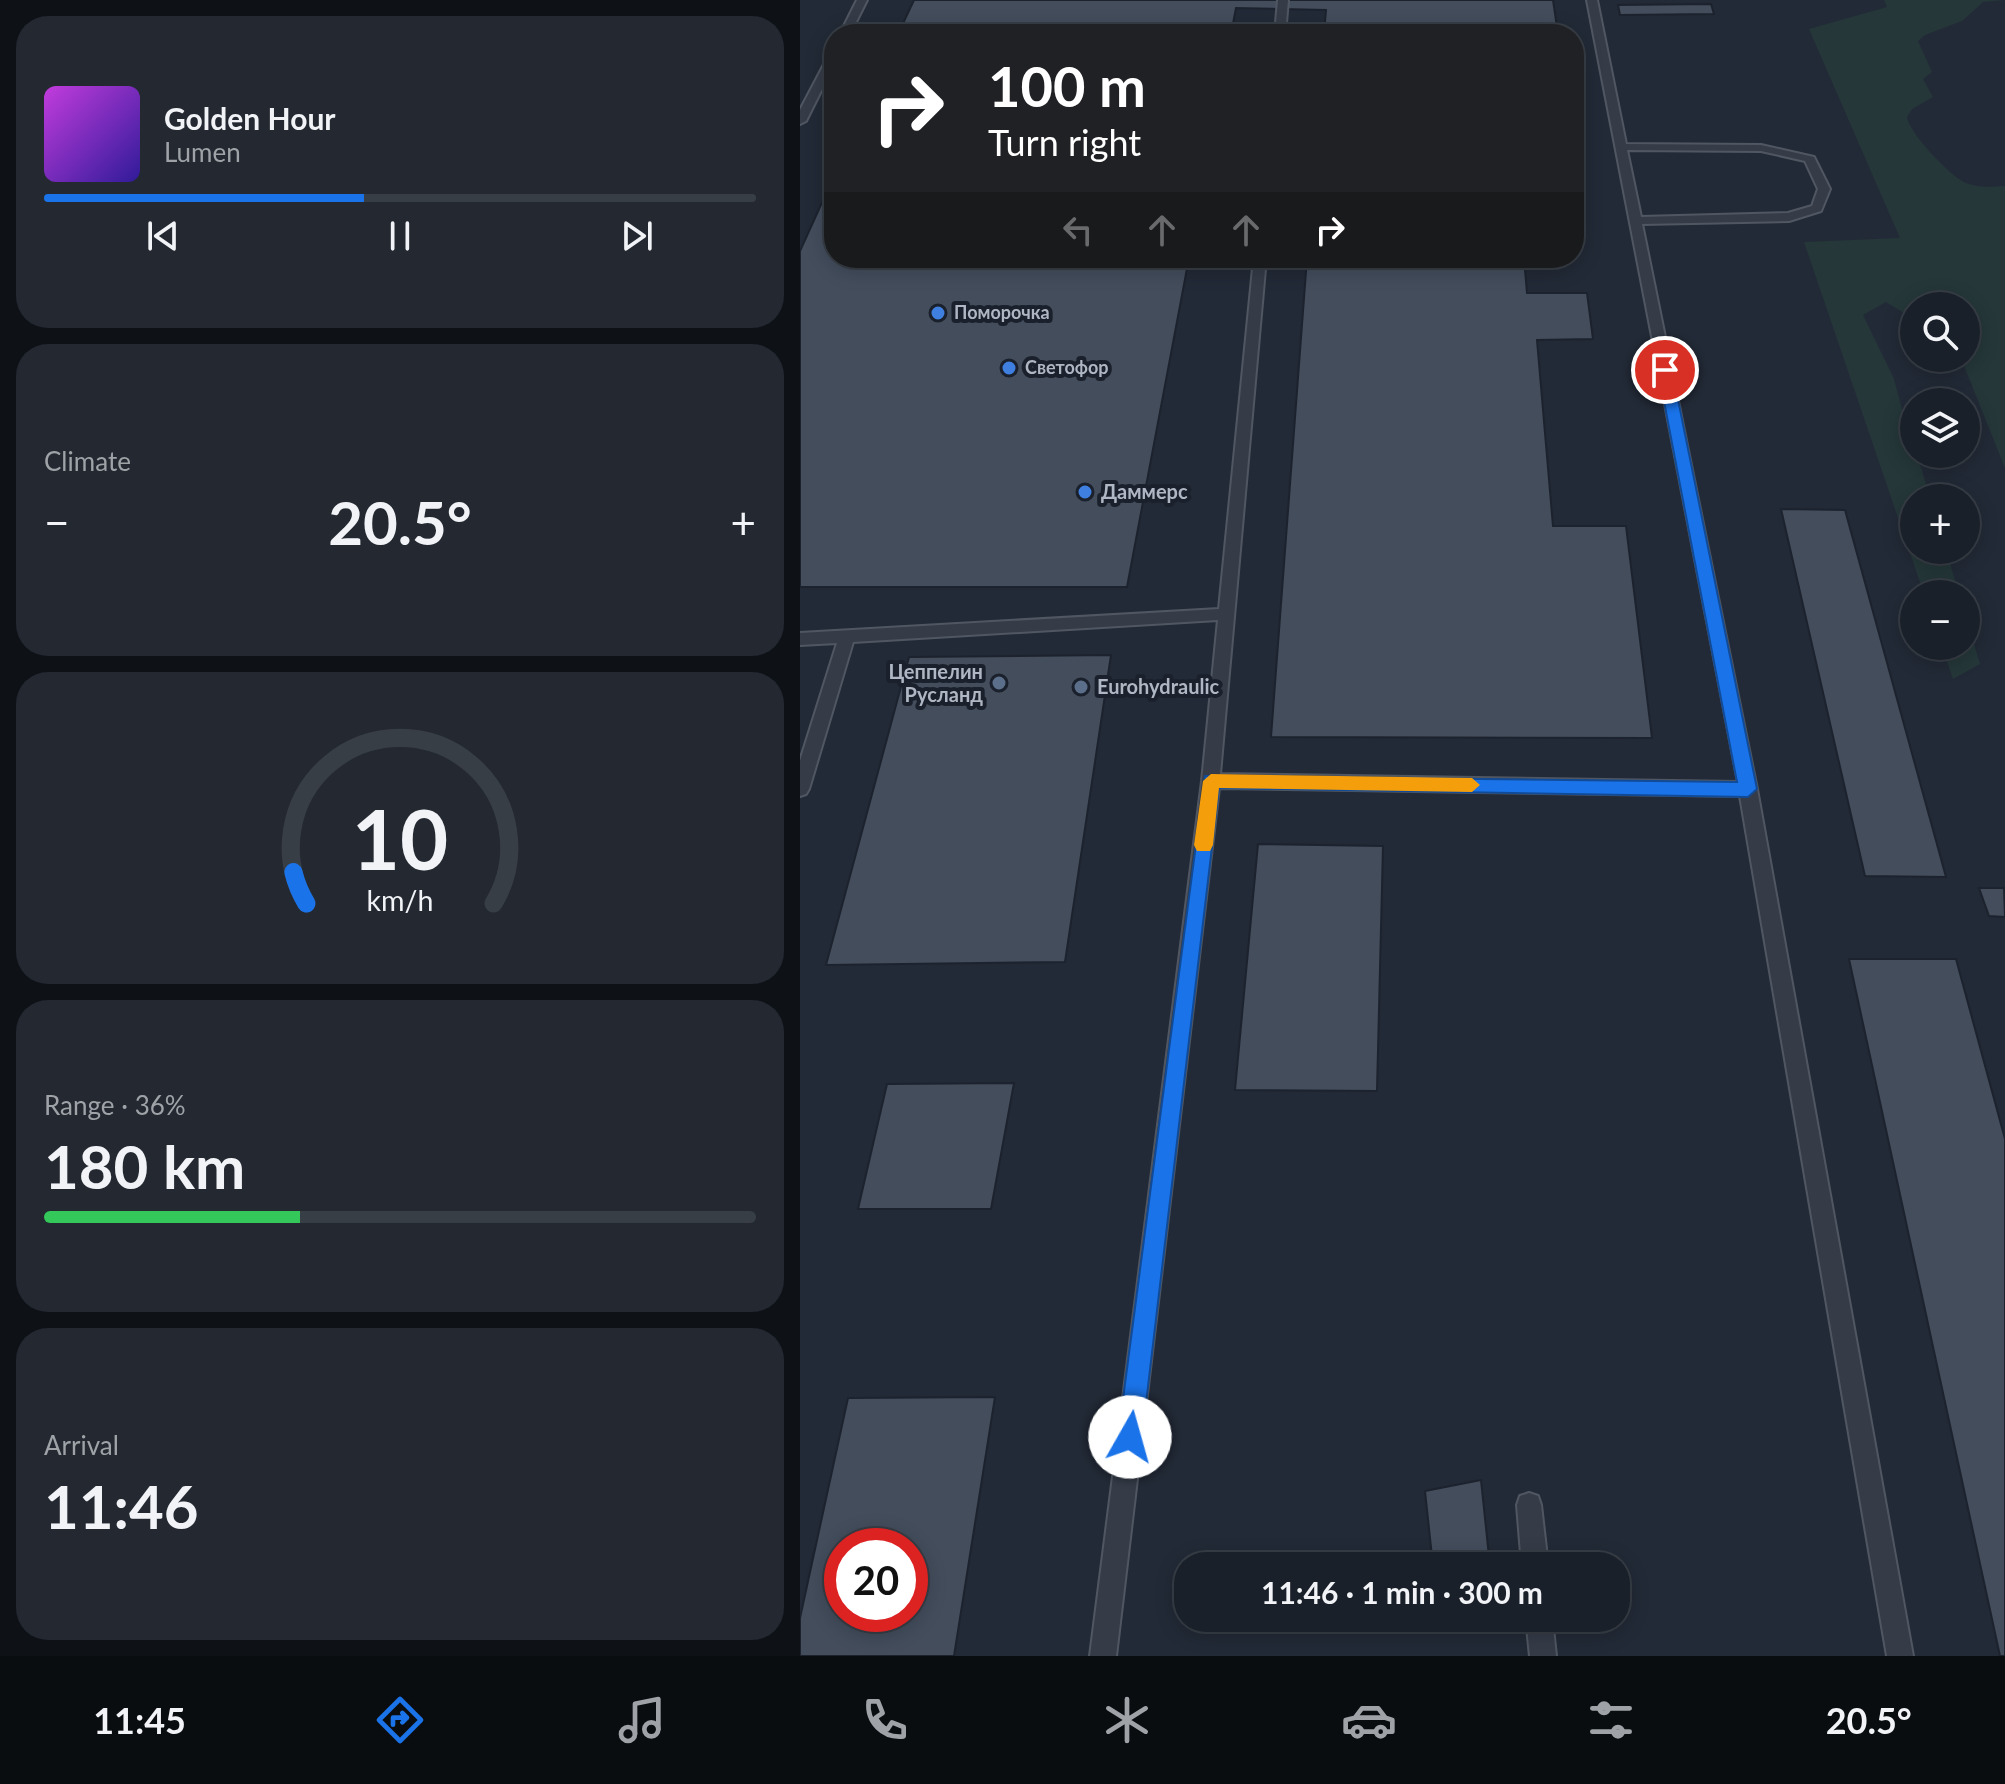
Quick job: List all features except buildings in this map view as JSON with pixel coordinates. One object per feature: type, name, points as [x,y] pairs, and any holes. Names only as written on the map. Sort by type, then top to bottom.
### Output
[{"type":"lane","points":[[850,24],[862,0]]},
{"type":"lane","points":[[1281,24],[1283,0]]},
{"type":"lane","points":[[1592,0],[1748,789],[1900,1656]]},
{"type":"lane","points":[[800,121],[824,74]]},
{"type":"lane","points":[[1621,147],[1761,148],[1810,159],[1824,189],[1817,208],[1789,217],[1635,221]]},
{"type":"lane","points":[[1103,1656],[1211,781],[1259,268]]},
{"type":"lane","points":[[800,639],[1227,614]]},
{"type":"lane","points":[[800,789],[847,636]]},
{"type":"lane","points":[[1211,781],[1748,789]]},
{"type":"lane","points":[[1529,1505],[1534,1552]]},
{"type":"lane","points":[[1540,1632],[1543,1656]]},
{"type":"shaded area","points":[[1884,0],[2005,0],[1983,2],[1962,21],[1925,35],[1918,41],[1932,72],[1923,79],[1933,97],[1912,109],[1907,117],[1923,143],[1959,179],[1976,186],[2005,186],[2005,468],[1980,406],[1980,388],[1973,388],[1967,372],[1980,372],[1980,292],[1900,292],[1900,310],[1886,302],[1863,315],[1894,379],[1900,402],[1900,468],[1921,468],[1926,484],[1900,484],[1900,524],[1804,242],[1900,238],[1809,29],[1887,7]]},
{"type":"shaded area","points":[[1914,564],[1950,564],[1955,580],[1919,580]]},
{"type":"shaded area","points":[[1947,660],[1979,660],[1980,664],[1953,679]]},
{"type":"slow traffic","points":[[1203,845],[1211,781],[1472,785]]},
{"type":"place","name":"Поморочка","points":[[938,313]]},
{"type":"place","name":"Светофор","points":[[1009,368]]},
{"type":"place","name":"Даммерс","points":[[1085,492]]},
{"type":"place","name":"Цеппелин Русланд","points":[[999,683]]},
{"type":"place","name":"Eurohydraulic","points":[[1081,687]]},
{"type":"route","points":[[1130,1437],[1211,781],[1748,789],[1665,370]]}]
